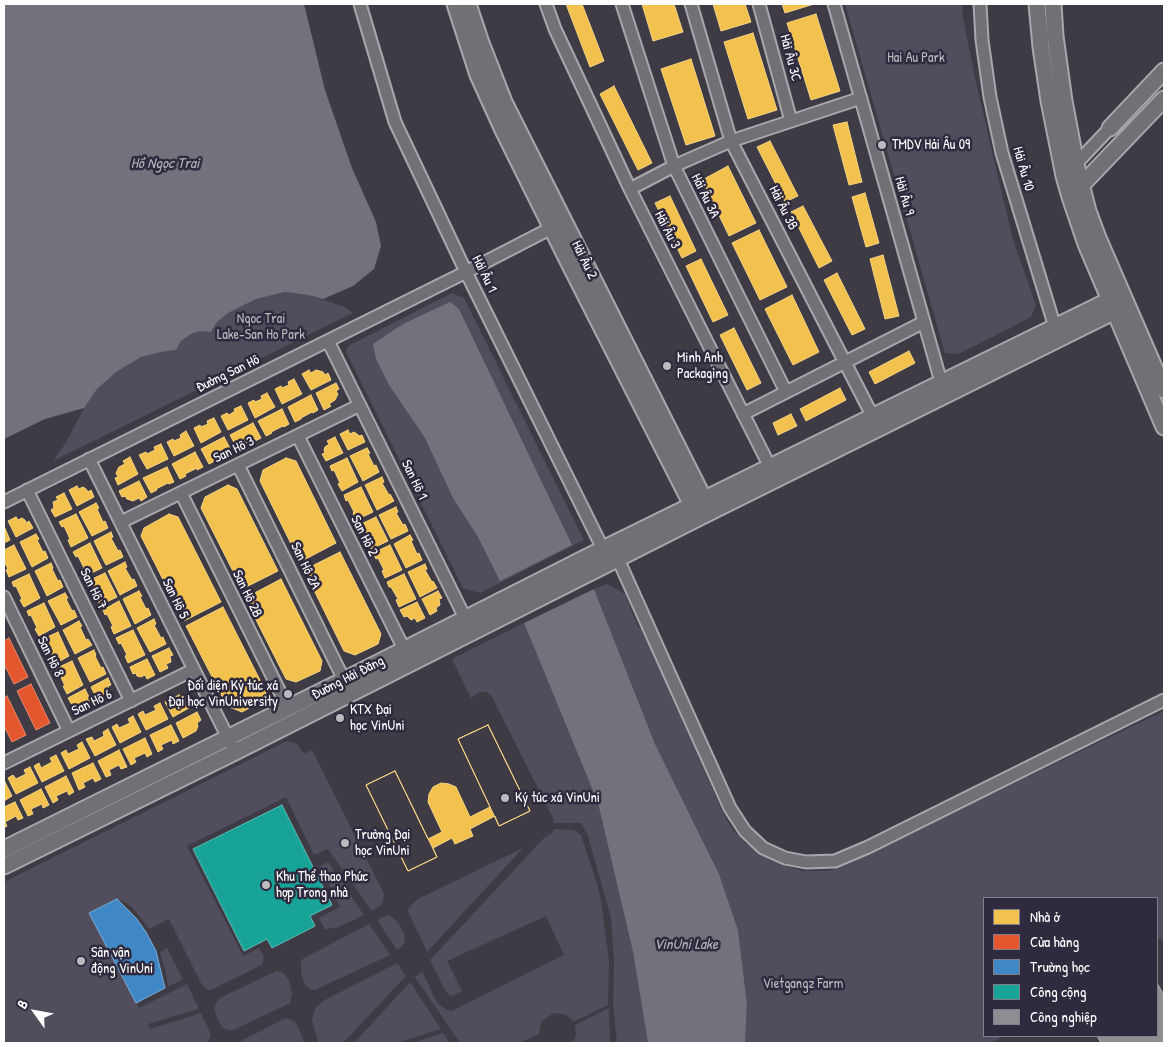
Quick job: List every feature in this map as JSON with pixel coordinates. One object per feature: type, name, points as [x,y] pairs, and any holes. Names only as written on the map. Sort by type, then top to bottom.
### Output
[{"type":"street","name":"Hải Âu 1","points":[[360,4],[395,122],[466,272],[603,549]]},
{"type":"street","name":"Hải Âu 2","points":[[455,4],[478,75],[503,130],[551,228],[701,509]]},
{"type":"street","name":"Hải Âu 2","points":[[468,4],[504,102],[565,221],[701,509]]},
{"type":"street","name":"Hải Âu 3","points":[[546,4],[555,29],[630,189],[770,467]]},
{"type":"street","name":"Hải Âu 3A","points":[[622,4],[674,166],[786,392]]},
{"type":"street","name":"Hải Âu 3B","points":[[692,4],[731,141],[873,417]]},
{"type":"street","name":"Hải Âu 3C","points":[[759,4],[791,121]]},
{"type":"street","name":"Hải Âu 9","points":[[834,4],[943,390]]},
{"type":"street","name":"Hải Âu 10","points":[[980,4],[982,40],[990,96],[1002,153],[1057,333]]},
{"type":"street","points":[[1037,4],[1049,101],[1070,197],[1086,244],[1164,390]]},
{"type":"street","points":[[1053,4],[1055,36],[1064,101],[1081,186],[1118,303],[1164,427]]},
{"type":"street","points":[[1064,176],[1162,78]]},
{"type":"street","points":[[630,189],[674,166],[731,141],[861,98]]},
{"type":"street","points":[[1070,197],[1164,99]]},
{"type":"street","name":"Đường San Hô","points":[[4,502],[565,221]]},
{"type":"street","points":[[701,509],[1118,303]]},
{"type":"street","points":[[743,414],[924,322]]},
{"type":"street","name":"San Hô 1","points":[[328,341],[473,632]]},
{"type":"street","points":[[701,509],[770,467],[873,417],[943,390]]},
{"type":"street","name":"San Hô 3","points":[[121,522],[360,405]]},
{"type":"street","name":"San Hô 2","points":[[298,436],[404,649]]},
{"type":"street","name":"San Hô 5","points":[[89,459],[235,752]]},
{"type":"street","name":"San Hô 2A","points":[[238,465],[344,680]]},
{"type":"street","name":"San Hô 7","points":[[27,490],[132,700]]},
{"type":"street","name":"San Hô 2B","points":[[181,493],[288,708]]},
{"type":"street","name":"Đường Hải Đăng","points":[[4,849],[603,549],[701,509]]},
{"type":"street","name":"Đường Hải Đăng","points":[[4,866],[618,559],[701,509]]},
{"type":"street","points":[[618,559],[730,808],[745,831],[763,848],[785,858],[806,862],[835,861],[868,848],[1164,700]]},
{"type":"street","name":"San Hô 8","points":[[4,597],[70,731]]},
{"type":"street","name":"San Hô 6","points":[[5,758],[70,731],[194,670]]},
{"type":"green space","name":"Hai Au Park","points":[[845,4],[962,4],[974,73],[1013,240],[1036,305],[1031,317],[959,354],[945,353]]},
{"type":"green space","name":"Ngoc Trai Lake-San Ho Park","points":[[285,292],[308,295],[345,307],[353,313],[53,461],[97,389],[115,372],[141,357],[176,350],[181,341],[191,334],[201,331],[211,332],[217,322],[228,313],[256,299]]},
{"type":"green space","points":[[452,293],[464,298],[584,540],[480,593],[463,588],[346,352],[350,345]]},
{"type":"green space","name":"Vietgangz Farm","points":[[607,584],[625,594],[638,627],[642,628],[723,813],[733,830],[745,843],[761,854],[780,864],[803,871],[829,871],[840,867],[1164,711],[1164,944],[1161,938],[1158,940],[1158,897],[983,897],[983,1037],[1001,1037],[991,1043],[745,1043],[747,1004],[738,930],[719,874],[655,744],[594,589]]},
{"type":"green space","points":[[524,623],[598,803],[633,952],[648,1043],[617,1043],[613,1004],[614,961],[611,918],[588,836],[581,823],[554,823],[491,695],[486,692],[480,692],[471,698],[452,659]]},
{"type":"green space","points":[[287,741],[297,744],[304,754],[312,750],[383,892],[382,904],[372,911],[328,849],[314,855],[286,797],[187,846],[243,956],[259,948],[264,957],[262,965],[208,990],[202,985],[169,919],[149,929],[132,907],[118,900],[136,918],[146,932],[156,951],[165,988],[137,1003],[139,1008],[187,984],[199,1009],[148,1024],[150,1029],[201,1013],[211,1036],[207,1043],[4,1043],[4,882]]},
{"type":"green space","points":[[554,829],[574,830],[581,835],[598,887],[609,961],[608,1005],[573,1022],[566,1015],[552,1014],[541,1022],[539,1034],[519,1043],[460,1043],[415,977],[422,971],[437,1003],[452,1011],[564,955],[546,916],[447,961],[462,991],[453,996],[446,992],[430,960]]},
{"type":"green space","points":[[523,848],[427,952],[409,913],[410,906],[418,899]]},
{"type":"green space","points":[[328,862],[364,915],[334,929],[333,927],[325,930],[319,918],[340,907],[320,866]]},
{"type":"green space","points":[[389,915],[397,921],[404,933],[404,943],[397,950],[377,920]]},
{"type":"green space","points":[[369,924],[390,955],[315,990],[305,985],[301,973],[301,961],[304,958]]},
{"type":"green space","points":[[167,948],[183,979],[168,987],[160,952]]},
{"type":"green space","points":[[397,963],[406,976],[343,1043],[318,1043],[312,1019],[316,1007],[325,1000]]},
{"type":"green space","points":[[276,971],[282,972],[289,980],[292,993],[290,1003],[233,1030],[227,1030],[222,1027],[214,1008],[220,998]]},
{"type":"green space","points":[[410,982],[441,1029],[397,1043],[354,1043]]},
{"type":"green space","points":[[609,1008],[610,1043],[571,1043],[576,1035],[575,1025]]},
{"type":"green space","points":[[286,1018],[294,1021],[298,1026],[304,1043],[237,1043]]},
{"type":"green space","points":[[443,1033],[450,1043],[412,1043]]},
{"type":"water","name":"Hồ Ngọc Trai","points":[[4,4],[304,4],[325,90],[352,168],[376,222],[381,246],[374,269],[353,286],[323,299],[285,292],[256,299],[228,313],[217,322],[211,332],[201,331],[191,334],[181,341],[176,350],[141,357],[116,372],[97,389],[84,408],[45,419],[4,439]]},
{"type":"water","points":[[450,302],[459,309],[572,545],[500,581],[478,537],[453,498],[425,438],[389,385],[376,359],[373,344],[403,324]]},
{"type":"water","name":"VinUni Lake","points":[[594,589],[655,744],[719,874],[738,930],[747,1004],[745,1043],[648,1043],[633,952],[598,803],[524,623]]},
{"type":"building: Nhà ở","points":[[566,4],[582,4],[604,61],[590,67]]},
{"type":"building: Nhà ở","points":[[642,4],[674,4],[683,32],[653,41]]},
{"type":"building: Nhà ở","points":[[713,4],[745,4],[751,22],[721,31]]},
{"type":"building: Nhà ở","points":[[782,4],[814,4],[785,13]]},
{"type":"building: Nhà ở","points":[[816,14],[840,91],[811,100],[787,23]]},
{"type":"building: Nhà ở","points":[[753,33],[777,110],[748,119],[724,42]]},
{"type":"building: Nhà ở","points":[[691,59],[715,136],[686,145],[661,69]]},
{"type":"building: Nhà ở","points":[[614,86],[652,163],[638,170],[600,94]]},
{"type":"building: Nhà ở","points":[[847,122],[862,182],[849,185],[833,125]]},
{"type":"building: Nhà ở","points":[[770,141],[798,196],[785,202],[757,147]]},
{"type":"building: Nhà ở","points":[[728,166],[756,223],[729,236],[702,180]]},
{"type":"building: Nhà ở","points":[[865,193],[879,243],[866,247],[852,197]]},
{"type":"building: Nhà ở","points":[[670,196],[696,251],[682,258],[655,203]]},
{"type":"building: Nhà ở","points":[[803,206],[832,261],[819,268],[791,212]]},
{"type":"building: Nhà ở","points":[[759,230],[787,287],[760,300],[732,243]]},
{"type":"building: Nhà ở","points":[[883,255],[899,316],[885,319],[870,259]]},
{"type":"building: Nhà ở","points":[[701,259],[728,315],[713,322],[686,266]]},
{"type":"building: Nhà ở","points":[[837,273],[865,329],[852,335],[824,280]]},
{"type":"building: Nhà ở","points":[[792,295],[819,352],[793,365],[765,309]]},
{"type":"building: Nhà ở","points":[[734,328],[761,383],[747,390],[720,335]]},
{"type":"building: Nhà ở","points":[[909,351],[915,363],[875,384],[869,372]]},
{"type":"building: Nhà ở","points":[[309,370],[311,373],[316,370],[323,372],[325,375],[328,373],[331,380],[311,390],[302,374]]},
{"type":"building: Nhà ở","points":[[294,379],[302,394],[282,404],[275,389],[289,385],[288,382]]},
{"type":"building: Nhà ở","points":[[336,383],[339,389],[336,391],[338,394],[335,400],[329,404],[331,406],[324,410],[316,393]]},
{"type":"building: Nhà ở","points":[[840,388],[846,400],[806,421],[800,409]]},
{"type":"building: Nhà ở","points":[[267,393],[275,407],[255,418],[248,403],[262,399],[261,396]]},
{"type":"building: Nhà ở","points":[[311,395],[318,410],[295,422],[288,407]]},
{"type":"building: Nhà ở","points":[[241,406],[248,420],[228,430],[221,416],[227,413],[229,415],[235,411],[234,409]]},
{"type":"building: Nhà ở","points":[[282,409],[289,424],[266,436],[258,421]]},
{"type":"building: Nhà ở","points":[[791,414],[797,426],[778,435],[773,423]]},
{"type":"building: Nhà ở","points":[[214,418],[221,432],[201,443],[194,428],[208,424],[207,421]]},
{"type":"building: Nhà ở","points":[[253,423],[261,438],[243,445],[244,447],[238,450],[230,435]]},
{"type":"building: Nhà ở","points":[[348,430],[350,434],[354,432],[359,436],[362,435],[365,442],[348,450],[340,434]]},
{"type":"building: Nhà ở","points":[[186,431],[194,446],[174,456],[167,442],[181,438],[180,435]]},
{"type":"building: Nhà ở","points":[[224,437],[232,452],[214,459],[215,461],[209,464],[201,449]]},
{"type":"building: Nhà ở","points":[[335,437],[343,453],[326,461],[322,454],[325,453],[325,447],[329,444],[327,441]]},
{"type":"building: Nhà ở","points":[[161,444],[168,459],[147,469],[139,455],[155,450],[154,447]]},
{"type":"building: Nhà ở","points":[[367,448],[374,466],[376,465],[379,472],[363,481],[350,456]]},
{"type":"building: Nhà ở","points":[[195,452],[203,467],[185,474],[186,476],[180,479],[172,464]]},
{"type":"building: Nhà ở","points":[[130,457],[138,474],[118,485],[115,478],[118,477],[116,473],[119,467],[125,464],[123,461]]},
{"type":"building: Nhà ở","points":[[286,458],[296,461],[336,543],[300,562],[260,481],[263,470]]},
{"type":"building: Nhà ở","points":[[347,458],[358,482],[342,491],[334,470],[332,471],[330,466]]},
{"type":"building: Nhà ở","points":[[167,467],[174,482],[168,483],[151,493],[143,478]]},
{"type":"building: Nhà ở","points":[[382,477],[384,482],[382,483],[394,501],[377,510],[365,485]]},
{"type":"building: Nhà ở","points":[[139,481],[147,497],[141,501],[139,498],[133,501],[125,496],[122,497],[119,491]]},
{"type":"building: Nhà ở","points":[[228,485],[237,489],[278,571],[242,589],[201,508],[205,497]]},
{"type":"building: Nhà ở","points":[[77,486],[79,489],[83,487],[88,492],[91,490],[94,497],[77,506],[69,490]]},
{"type":"building: Nhà ở","points":[[361,487],[373,512],[356,520],[354,512],[344,495]]},
{"type":"building: Nhà ở","points":[[64,493],[72,509],[55,517],[51,510],[54,508],[53,502],[58,500],[56,497]]},
{"type":"building: Nhà ở","points":[[96,503],[103,522],[105,521],[108,528],[92,536],[79,512]]},
{"type":"building: Nhà ở","points":[[396,507],[398,512],[396,513],[408,531],[391,539],[379,515]]},
{"type":"building: Nhà ở","points":[[76,514],[88,538],[71,547],[68,540],[70,539],[64,526],[62,527],[59,522]]},
{"type":"building: Nhà ở","points":[[169,514],[178,517],[221,602],[184,621],[141,536],[144,528]]},
{"type":"building: Nhà ở","points":[[16,517],[18,520],[22,518],[26,523],[29,521],[33,528],[16,537],[8,521]]},
{"type":"building: Nhà ở","points":[[376,517],[388,541],[371,549],[364,529],[362,530],[359,525]]},
{"type":"building: Nhà ở","points":[[4,526],[10,540],[4,543]]},
{"type":"building: Nhà ở","points":[[111,532],[113,537],[111,538],[123,557],[106,565],[94,541]]},
{"type":"building: Nhà ở","points":[[36,534],[43,552],[45,551],[48,558],[32,567],[20,542]]},
{"type":"building: Nhà ở","points":[[410,535],[417,554],[419,553],[422,560],[406,568],[394,544]]},
{"type":"building: Nhà ở","points":[[90,543],[102,568],[85,576],[82,569],[84,568],[78,556],[76,557],[73,552]]},
{"type":"building: Nhà ở","points":[[14,545],[26,569],[9,577],[4,561],[4,550]]},
{"type":"building: Nhà ở","points":[[390,545],[402,570],[385,578],[382,571],[384,570],[373,553]]},
{"type":"building: Nhà ở","points":[[340,552],[381,634],[378,644],[355,655],[344,651],[304,570]]},
{"type":"building: Nhà ở","points":[[125,562],[127,567],[125,568],[137,586],[120,595],[108,571]]},
{"type":"building: Nhà ở","points":[[51,563],[58,581],[60,580],[63,587],[47,596],[35,571]]},
{"type":"building: Nhà ở","points":[[425,564],[427,569],[425,570],[437,588],[420,597],[408,572]]},
{"type":"building: Nhà ở","points":[[105,573],[117,597],[100,605],[97,598],[99,597],[93,585],[91,586],[88,581]]},
{"type":"building: Nhà ở","points":[[29,574],[40,598],[24,607],[16,586],[14,587],[12,582]]},
{"type":"building: Nhà ở","points":[[404,574],[416,599],[399,607],[396,600],[398,599],[387,582]]},
{"type":"building: Nhà ở","points":[[281,579],[322,661],[320,671],[296,682],[286,679],[245,598]]},
{"type":"building: Nhà ở","points":[[139,591],[146,609],[148,608],[151,615],[135,624],[123,599]]},
{"type":"building: Nhà ở","points":[[438,591],[442,598],[439,599],[440,605],[436,608],[437,611],[430,615],[422,599]]},
{"type":"building: Nhà ở","points":[[65,593],[72,611],[74,610],[77,617],[61,625],[48,601]]},
{"type":"building: Nhà ở","points":[[119,601],[131,626],[114,634],[111,627],[113,626],[103,610]]},
{"type":"building: Nhà ở","points":[[417,602],[425,618],[417,622],[415,618],[411,620],[407,616],[404,617],[400,610]]},
{"type":"building: Nhà ở","points":[[44,603],[55,627],[39,636],[31,615],[29,616],[27,611]]},
{"type":"building: Nhà ở","points":[[223,607],[266,692],[264,700],[242,712],[227,706],[186,626]]},
{"type":"building: Nhà ở","points":[[154,619],[156,624],[154,625],[166,644],[150,652],[137,628]]},
{"type":"building: Nhà ở","points":[[79,621],[86,640],[88,639],[92,645],[75,654],[63,630]]},
{"type":"building: Nhà ở","points":[[133,630],[145,655],[128,663],[125,656],[127,655],[116,638]]},
{"type":"building: Nhà ở","points":[[58,632],[69,656],[53,665],[45,644],[43,645],[41,640]]},
{"type":"building: Nhà ở","points":[[169,648],[173,655],[170,656],[171,662],[166,664],[168,668],[160,672],[152,656]]},
{"type":"building: Nhà ở","points":[[94,650],[101,668],[103,667],[106,674],[90,682],[78,658]]},
{"type":"building: Nhà ở","points":[[147,659],[155,675],[147,679],[145,675],[141,677],[137,676],[136,673],[133,674],[130,667]]},
{"type":"building: Nhà ở","points":[[72,661],[83,685],[67,694],[59,673],[57,674],[55,669]]},
{"type":"building: Nhà ở","points":[[108,678],[111,685],[108,686],[109,693],[105,695],[107,698],[99,703],[91,687]]},
{"type":"building: Nhà ở","points":[[85,689],[93,705],[85,709],[84,706],[80,708],[75,703],[72,705],[68,698]]},
{"type":"building: Nhà ở","points":[[179,695],[185,699],[190,697],[194,705],[173,717],[165,702]]},
{"type":"building: Nhà ở","points":[[160,703],[168,719],[146,730],[138,714],[143,711],[145,715],[156,710],[154,706]]},
{"type":"building: Nhà ở","points":[[197,712],[201,720],[197,723],[196,731],[183,738],[176,723]]},
{"type":"building: Nhà ở","points":[[133,716],[141,732],[120,743],[112,727],[117,724],[119,728],[130,723],[128,719]]},
{"type":"building: Nhà ở","points":[[171,725],[179,741],[173,744],[172,740],[161,745],[163,749],[158,752],[150,735]]},
{"type":"building: Nhà ở","points":[[488,725],[530,811],[499,826],[458,739]]},
{"type":"building: Nhà ở","name":"Ký túc xá VinUni","points":[[488,725],[530,811],[499,826],[495,816],[470,829],[473,836],[455,844],[452,838],[433,848],[437,857],[408,871],[366,785],[395,771],[428,839],[442,832],[428,802],[429,794],[433,787],[441,783],[456,787],[470,817],[490,807],[458,739]]},
{"type":"building: Nhà ở","points":[[108,729],[116,745],[95,756],[86,739],[92,737],[94,741],[104,736],[103,732]]},
{"type":"building: Nhà ở","points":[[145,738],[152,754],[147,757],[145,753],[134,758],[136,762],[131,765],[123,749]]},
{"type":"building: Nhà ở","points":[[82,742],[90,758],[69,769],[61,753],[66,750],[68,754],[79,749],[77,745]]},
{"type":"building: Nhà ở","points":[[119,750],[127,767],[121,769],[119,765],[109,770],[111,775],[106,777],[98,761]]},
{"type":"building: Nhà ở","points":[[56,755],[64,771],[42,782],[34,766],[39,763],[41,768],[52,762],[50,758]]},
{"type":"building: Nhà ở","points":[[93,763],[101,779],[95,782],[93,778],[83,783],[85,787],[79,790],[72,773]]},
{"type":"building: Nhà ở","points":[[30,767],[38,783],[16,794],[8,778],[13,775],[16,779],[26,774],[24,770]]},
{"type":"building: Nhà ở","points":[[395,771],[437,857],[408,871],[366,785]]},
{"type":"building: Nhà ở","points":[[66,776],[74,792],[69,795],[67,791],[56,796],[58,800],[53,803],[45,787]]},
{"type":"building: Nhà ở","points":[[4,780],[12,796],[4,801]]},
{"type":"building: Nhà ở","points":[[41,789],[49,805],[43,808],[42,804],[31,809],[33,814],[28,816],[20,800]]},
{"type":"building: Nhà ở","points":[[15,802],[23,818],[18,820],[16,816],[5,822],[7,826],[4,828],[4,807]]},
{"type":"building: Cửa hàng","points":[[9,638],[28,677],[14,684],[4,664],[4,641]]},
{"type":"building: Cửa hàng","points":[[31,684],[50,723],[36,730],[17,691]]},
{"type":"building: Cửa hàng","points":[[7,696],[26,735],[12,742],[4,726],[4,698]]},
{"type":"building: Trường học","points":[[117,899],[136,918],[146,932],[156,951],[165,988],[136,1003],[89,913]]},
{"type":"building: Công cộng","name":"Khu Thể thao Phức hợp Trong nhà","points":[[282,805],[332,905],[310,916],[315,926],[272,948],[267,939],[244,951],[193,849]]},
{"type":"building: Công nghiệp","points":[[1158,985],[1164,995],[1164,1043],[1101,1043],[1098,1037],[1158,1037]]},
{"type":"place","name":"TMDV Hải Âu 09","points":[[882,145]]},
{"type":"place","name":"Minh Anh Packaging","points":[[667,366]]},
{"type":"place","name":"Đối diện Ký túc xá Đại học VinUniversity","points":[[288,694]]},
{"type":"place","name":"KTX Đại học VinUni","points":[[340,718]]},
{"type":"place","name":"Ký túc xá VinUni","points":[[505,798]]},
{"type":"place","name":"Trường Đại học VinUni","points":[[345,843]]},
{"type":"place","name":"Khu Thể thao Phức hợp Trong nhà","points":[[266,885]]},
{"type":"place","name":"Sân vận động VinUni","points":[[81,961]]}]
